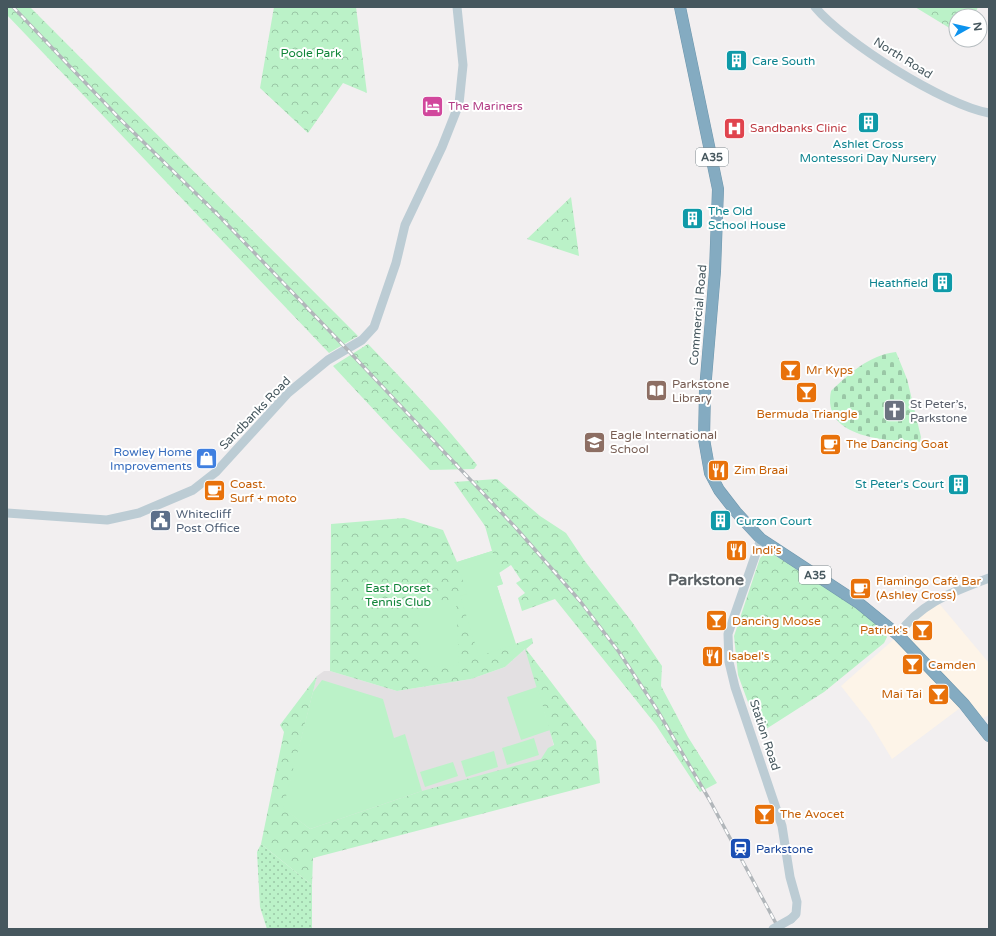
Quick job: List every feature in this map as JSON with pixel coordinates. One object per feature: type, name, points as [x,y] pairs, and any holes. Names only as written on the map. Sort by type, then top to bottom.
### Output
[{"type":"highway","name":"Commercial Road","points":[[680,7],[718,189],[716,271],[705,390],[704,439],[710,473],[719,490],[760,539],[860,604],[898,635]]},
{"type":"highway","name":"A35","points":[[898,635],[964,704],[989,736]]},
{"type":"main road","name":"Sandbanks Road","points":[[7,513],[107,520],[139,513],[193,490],[216,472],[288,393],[328,360],[362,340],[374,327],[396,263],[406,225],[442,147],[459,104],[464,65],[456,7]]},
{"type":"main road","name":"North Road","points":[[815,7],[836,27],[883,61],[948,99],[975,110],[989,113]]},
{"type":"main road","name":"Station Road","points":[[760,539],[728,634],[729,662],[735,686],[782,826],[790,877],[797,902],[796,914],[791,919],[773,929]]},
{"type":"main road","points":[[898,635],[907,622],[917,612],[954,591],[989,578]]},
{"type":"shaded area","points":[[937,601],[989,663],[989,715],[977,721],[964,705],[892,759],[870,723],[841,686]]},
{"type":"shaded area","points":[[526,648],[550,730],[559,768],[310,829],[283,808],[317,676],[324,671],[330,671],[397,691],[471,679],[505,667]]},
{"type":"green space","points":[[7,7],[30,7],[358,336],[329,353],[7,15]]},
{"type":"green space","name":"Poole Park","points":[[274,7],[356,7],[367,93],[343,83],[308,133],[260,88]]},
{"type":"green space","points":[[915,7],[978,7],[948,8],[948,27]]},
{"type":"green space","points":[[571,197],[579,256],[527,239]]},
{"type":"green space","points":[[368,344],[451,433],[477,465],[474,469],[430,470],[333,366]]},
{"type":"green space","points":[[896,352],[907,379],[921,437],[920,442],[876,438],[860,434],[847,428],[836,419],[831,407],[831,391],[845,378],[868,361]]},
{"type":"green space","name":"East Dorset Tennis Club","points":[[497,479],[540,516],[566,533],[584,560],[632,622],[662,666],[661,686],[688,737],[717,783],[700,792],[656,725],[555,599],[522,611],[518,598],[525,593],[516,583],[521,580],[511,565],[499,573],[503,584],[497,586],[515,644],[532,638],[533,643],[526,649],[596,741],[600,783],[313,858],[312,885],[261,844],[284,732],[280,725],[317,676],[284,808],[310,829],[422,791],[541,759],[548,748],[554,745],[525,649],[505,667],[471,679],[397,691],[330,671],[331,524],[404,518],[443,530],[457,562],[492,551],[485,526],[454,482]]},
{"type":"green space","points":[[492,551],[503,584],[497,586],[516,644],[479,656],[460,596],[467,594],[457,562]]},
{"type":"green space","points":[[768,551],[852,605],[880,628],[887,637],[884,643],[824,692],[763,731],[758,728],[738,675],[734,636],[760,558]]},
{"type":"green space","points":[[456,600],[459,665],[421,667],[418,602]]},
{"type":"green space","points":[[322,680],[383,699],[394,738],[405,734],[422,791],[310,829],[283,808],[313,692]]},
{"type":"green space","points":[[537,687],[550,730],[521,740],[507,697]]},
{"type":"green space","points":[[534,738],[539,755],[507,765],[502,748]]},
{"type":"green space","points":[[494,751],[498,767],[466,777],[461,761]]},
{"type":"green space","points":[[453,762],[458,776],[425,787],[420,772]]},
{"type":"green space","points":[[261,844],[312,885],[312,929],[267,929],[260,907],[257,852]]},
{"type":"railway","points":[[13,7],[121,120],[220,217],[343,345],[516,528],[580,601],[619,652],[656,708],[709,799],[779,929]]},
{"type":"place","name":"Care South","points":[[737,61]]},
{"type":"place","name":"The Mariners","points":[[433,106]]},
{"type":"place","name":"Ashlet Cross Montessori Day Nursery","points":[[868,123]]},
{"type":"place","name":"Sandbanks Clinic","points":[[735,128]]},
{"type":"place","name":"The Old School House","points":[[692,218]]},
{"type":"place","name":"Heathfield","points":[[943,283]]},
{"type":"place","name":"Mr Kyps","points":[[791,370]]},
{"type":"place","name":"Parkstone Library","points":[[657,391]]},
{"type":"place","name":"Bermuda Triangle","points":[[807,393]]},
{"type":"place","name":"St Peter’s, Parkstone","points":[[895,411]]},
{"type":"place","name":"Eagle International School","points":[[594,442]]},
{"type":"place","name":"The Dancing Goat","points":[[831,444]]},
{"type":"place","name":"Rowley Home Improvements","points":[[207,459]]},
{"type":"place","name":"Zim Braai","points":[[719,470]]},
{"type":"place","name":"St Peter's Court","points":[[959,484]]},
{"type":"place","name":"Coast. Surf + moto","points":[[215,491]]},
{"type":"place","name":"Whitecliff Post Office","points":[[160,521]]},
{"type":"place","name":"Curzon Court","points":[[721,521]]},
{"type":"place","name":"Indi's","points":[[736,550]]},
{"type":"place","name":"Flamingo Café Bar (Ashley Cross)","points":[[861,588]]},
{"type":"place","name":"Dancing Moose","points":[[716,621]]},
{"type":"place","name":"Patrick's","points":[[923,630]]},
{"type":"place","name":"Isabel's","points":[[713,656]]},
{"type":"place","name":"Camden","points":[[913,665]]},
{"type":"place","name":"Mai Tai","points":[[938,694]]},
{"type":"place","name":"The Avocet","points":[[765,814]]},
{"type":"place","name":"Parkstone","points":[[741,849]]},
{"type":"district","name":"Parkstone","points":[[706,579]]}]
